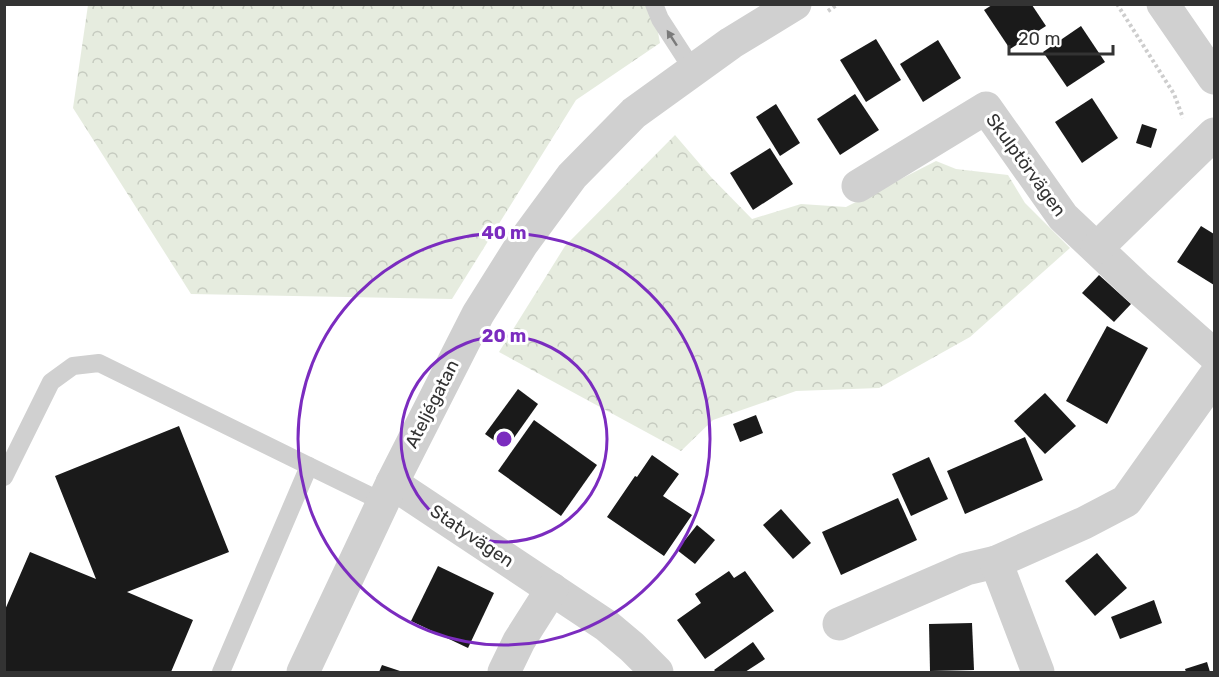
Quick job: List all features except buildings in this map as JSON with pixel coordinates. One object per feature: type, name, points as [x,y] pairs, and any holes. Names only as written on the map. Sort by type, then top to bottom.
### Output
[{"type":"street","name":"Ateljégatan","points":[[303,672],[388,493],[478,314],[522,244],[566,184],[634,113],[731,43],[795,4]]},
{"type":"street","points":[[1163,4],[1215,78]]},
{"type":"street","name":"Skulptörvägen","points":[[858,186],[986,108],[1064,217],[1215,355]]},
{"type":"street","points":[[1096,248],[1207,141]]},
{"type":"street","points":[[839,624],[966,569],[996,562],[1084,523],[1126,501],[1215,377]]},
{"type":"street","name":"Statyvägen","points":[[388,493],[552,589],[607,626],[657,672]]},
{"type":"street","points":[[996,562],[1038,672]]},
{"type":"street","points":[[504,672],[519,641],[552,589]]},
{"type":"lane","points":[[654,4],[660,19],[693,70]]},
{"type":"lane","points":[[4,477],[51,382],[73,366],[99,363],[309,466],[388,493]]},
{"type":"lane","points":[[221,672],[309,466]]},
{"type":"path","points":[[828,11],[838,4]]},
{"type":"path","points":[[1118,4],[1174,94],[1183,118],[1185,133],[1207,141]]},
{"type":"green space","points":[[88,5],[653,5],[660,43],[576,100],[452,299],[191,294],[73,108]]},
{"type":"green space","points":[[675,135],[711,177],[752,219],[801,204],[846,207],[936,161],[956,169],[1008,175],[1025,203],[1070,248],[970,337],[879,388],[796,391],[713,420],[681,451],[499,352],[565,246]]}]
